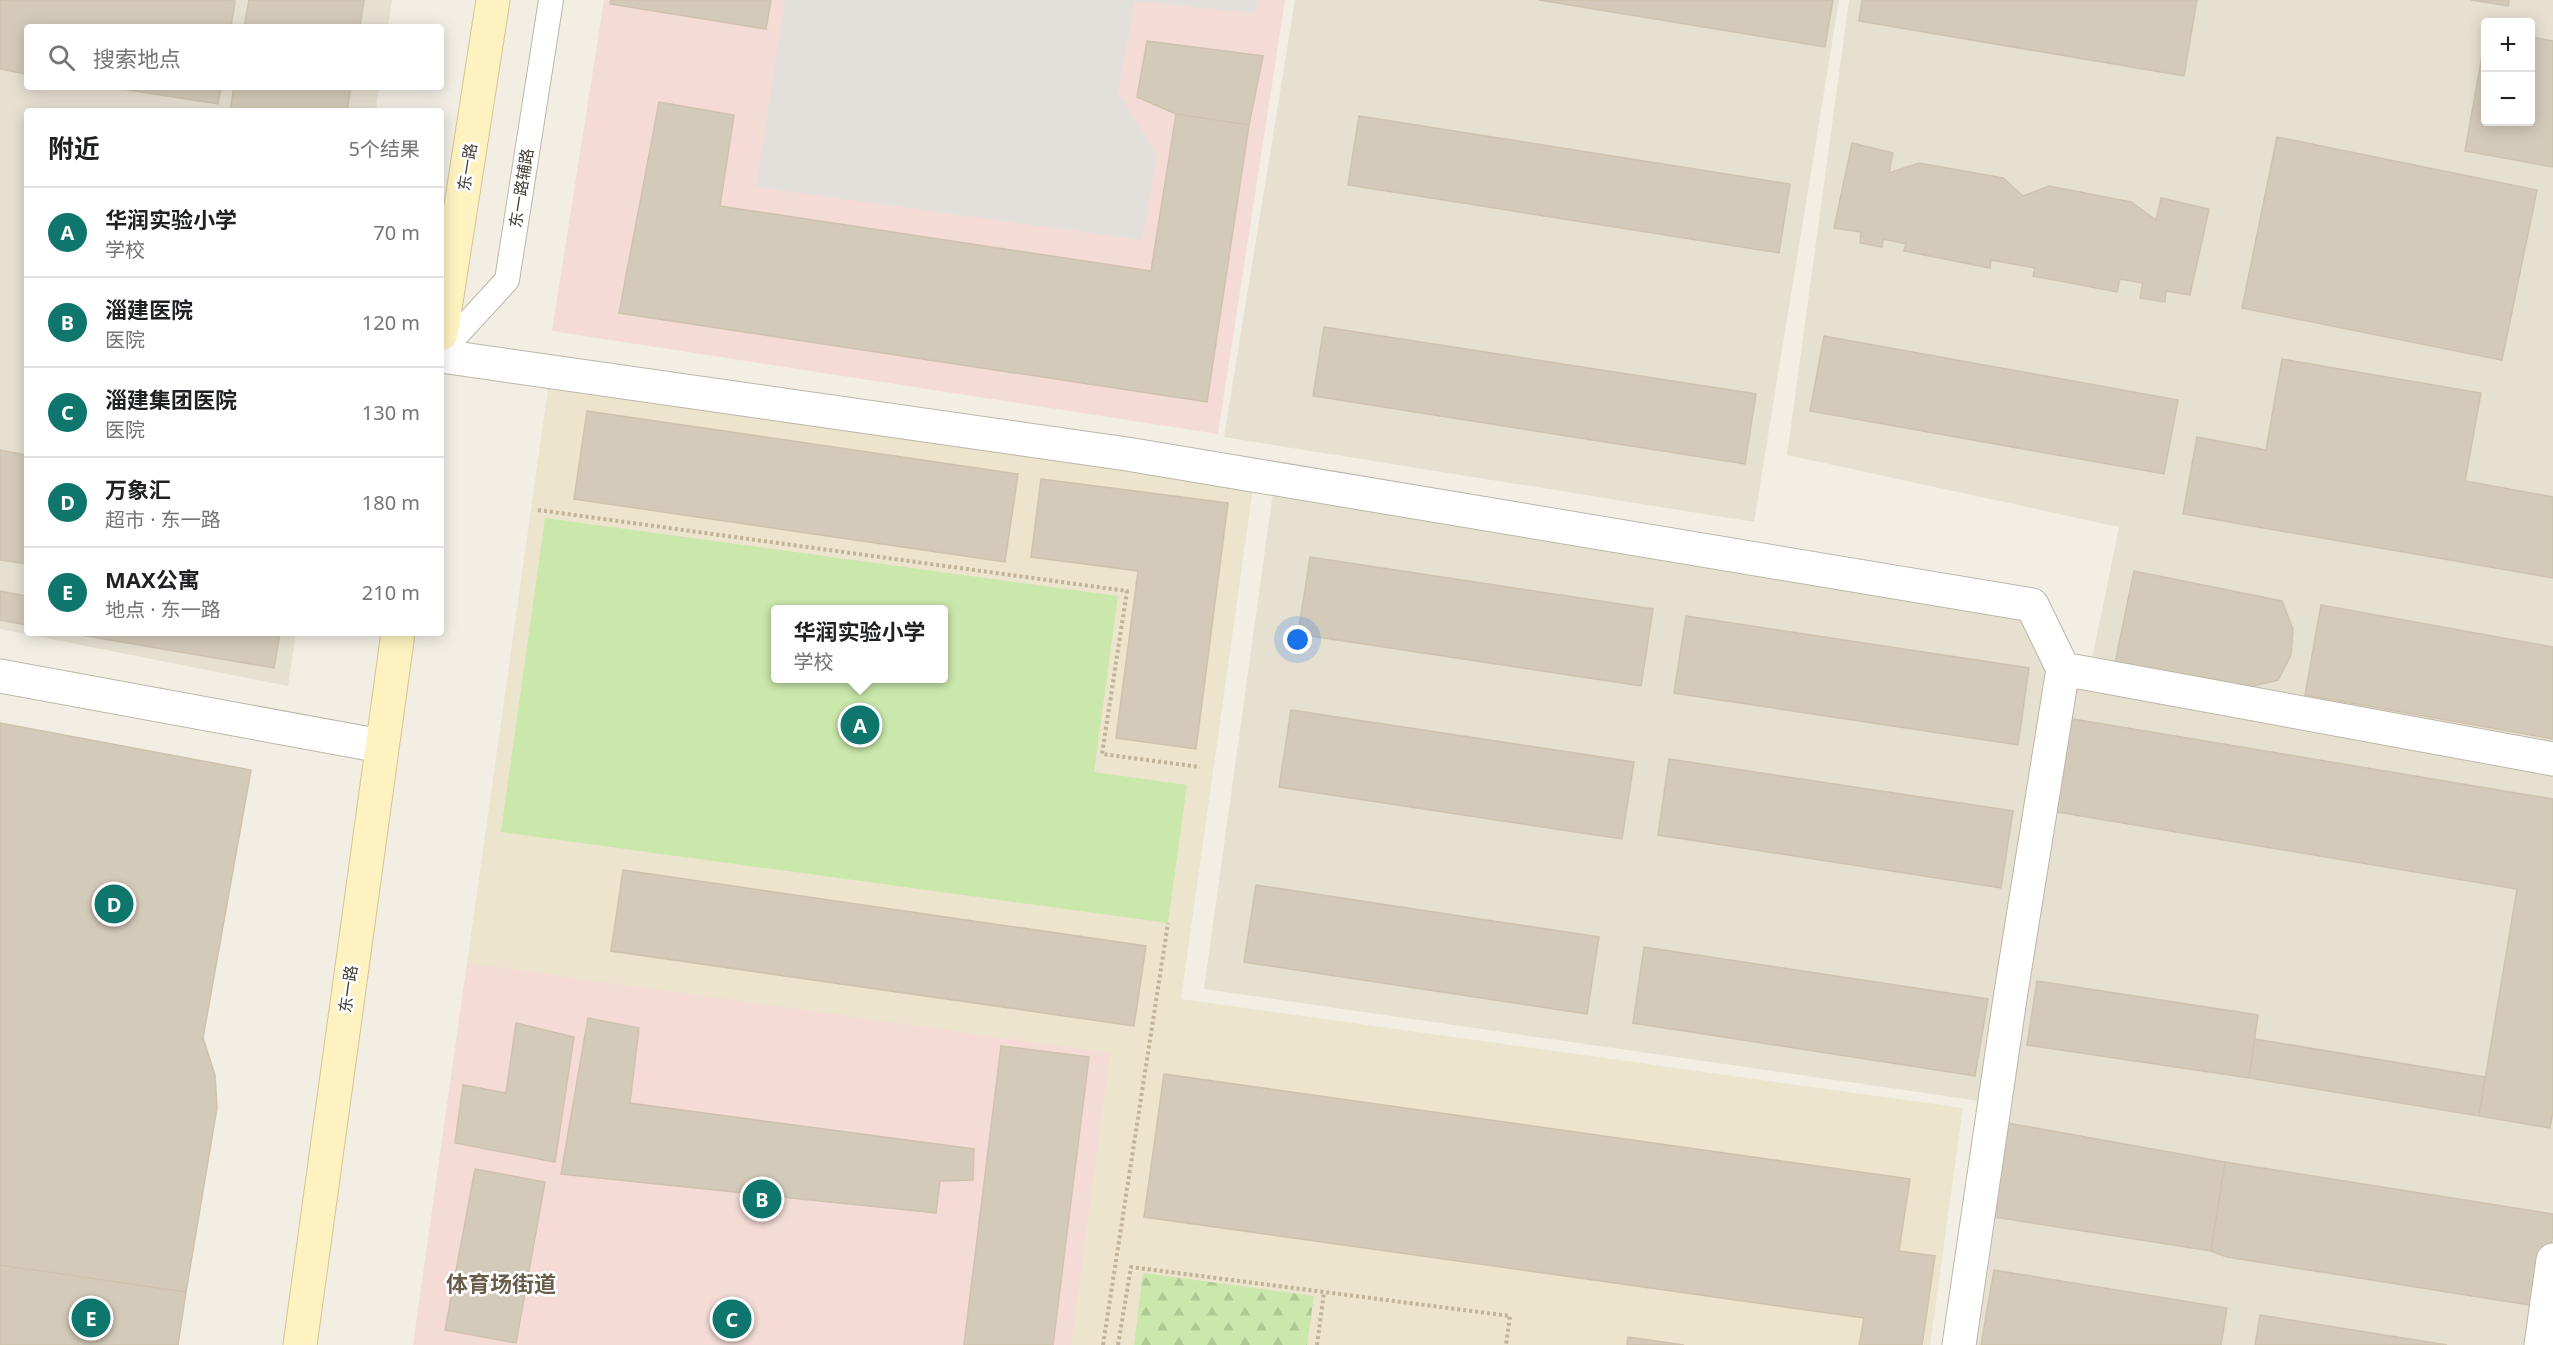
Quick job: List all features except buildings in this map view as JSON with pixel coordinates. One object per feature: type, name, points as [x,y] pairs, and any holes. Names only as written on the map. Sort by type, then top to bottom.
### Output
[{"type":"street","name":"东一路","points":[[444,315],[493,0]]},
{"type":"street","points":[[444,354],[1127,453],[2032,605],[2063,669],[2011,992],[1959,1345]]},
{"type":"street","name":"东一路","points":[[300,1345],[398,636]]},
{"type":"street","points":[[2063,669],[2553,759]]},
{"type":"street","points":[[0,676],[381,746]]},
{"type":"street","points":[[2541,1345],[2553,1260]]},
{"type":"lane","name":"东一路辅路","points":[[444,351],[507,280],[551,0]]},
{"type":"path","points":[[538,510],[1127,591],[1102,754],[1200,767]]},
{"type":"path","points":[[1103,1345],[1168,923]]},
{"type":"path","points":[[1118,1345],[1131,1267],[1510,1316],[1506,1345]]},
{"type":"path","points":[[1317,1345],[1324,1292]]},
{"type":"shaded area","points":[[0,0],[392,0],[388,24],[24,24],[24,90],[379,90],[376,108],[24,108],[24,634],[0,629]]},
{"type":"shaded area","points":[[604,0],[1285,0],[1218,434],[552,331]]},
{"type":"shaded area","points":[[785,0],[1257,0],[1255,13],[1135,1],[1118,92],[1157,155],[1142,240],[756,187]]},
{"type":"shaded area","points":[[1295,0],[1839,0],[1754,522],[1224,437]]},
{"type":"shaded area","points":[[1849,0],[2553,0],[2553,750],[2092,659],[2119,527],[1787,455]]},
{"type":"shaded area","points":[[548,389],[1253,488],[1181,999],[1963,1108],[1930,1345],[1069,1345],[467,963]]},
{"type":"shaded area","points":[[1275,478],[2032,605],[2063,669],[2553,759],[2553,1345],[1958,1345],[1994,1103],[1204,989]]},
{"type":"shaded area","points":[[35,636],[296,636],[288,686]]},
{"type":"shaded area","points":[[467,963],[1110,1053],[1071,1345],[413,1345]]},
{"type":"green space","points":[[545,518],[1118,596],[1094,772],[1187,785],[1168,923],[501,832]]},
{"type":"green space","points":[[1143,1273],[1314,1296],[1307,1345],[1134,1345]]},
{"type":"place","name":"华润实验小学","points":[[860,725]]},
{"type":"place","name":"万象汇","points":[[114,904]]},
{"type":"place","name":"淄建医院","points":[[762,1199]]},
{"type":"place","name":"MAX公寓","points":[[91,1318]]},
{"type":"place","name":"淄建集团医院","points":[[732,1319]]},
{"type":"district","name":"体育场街道","points":[[501,1283]]}]
